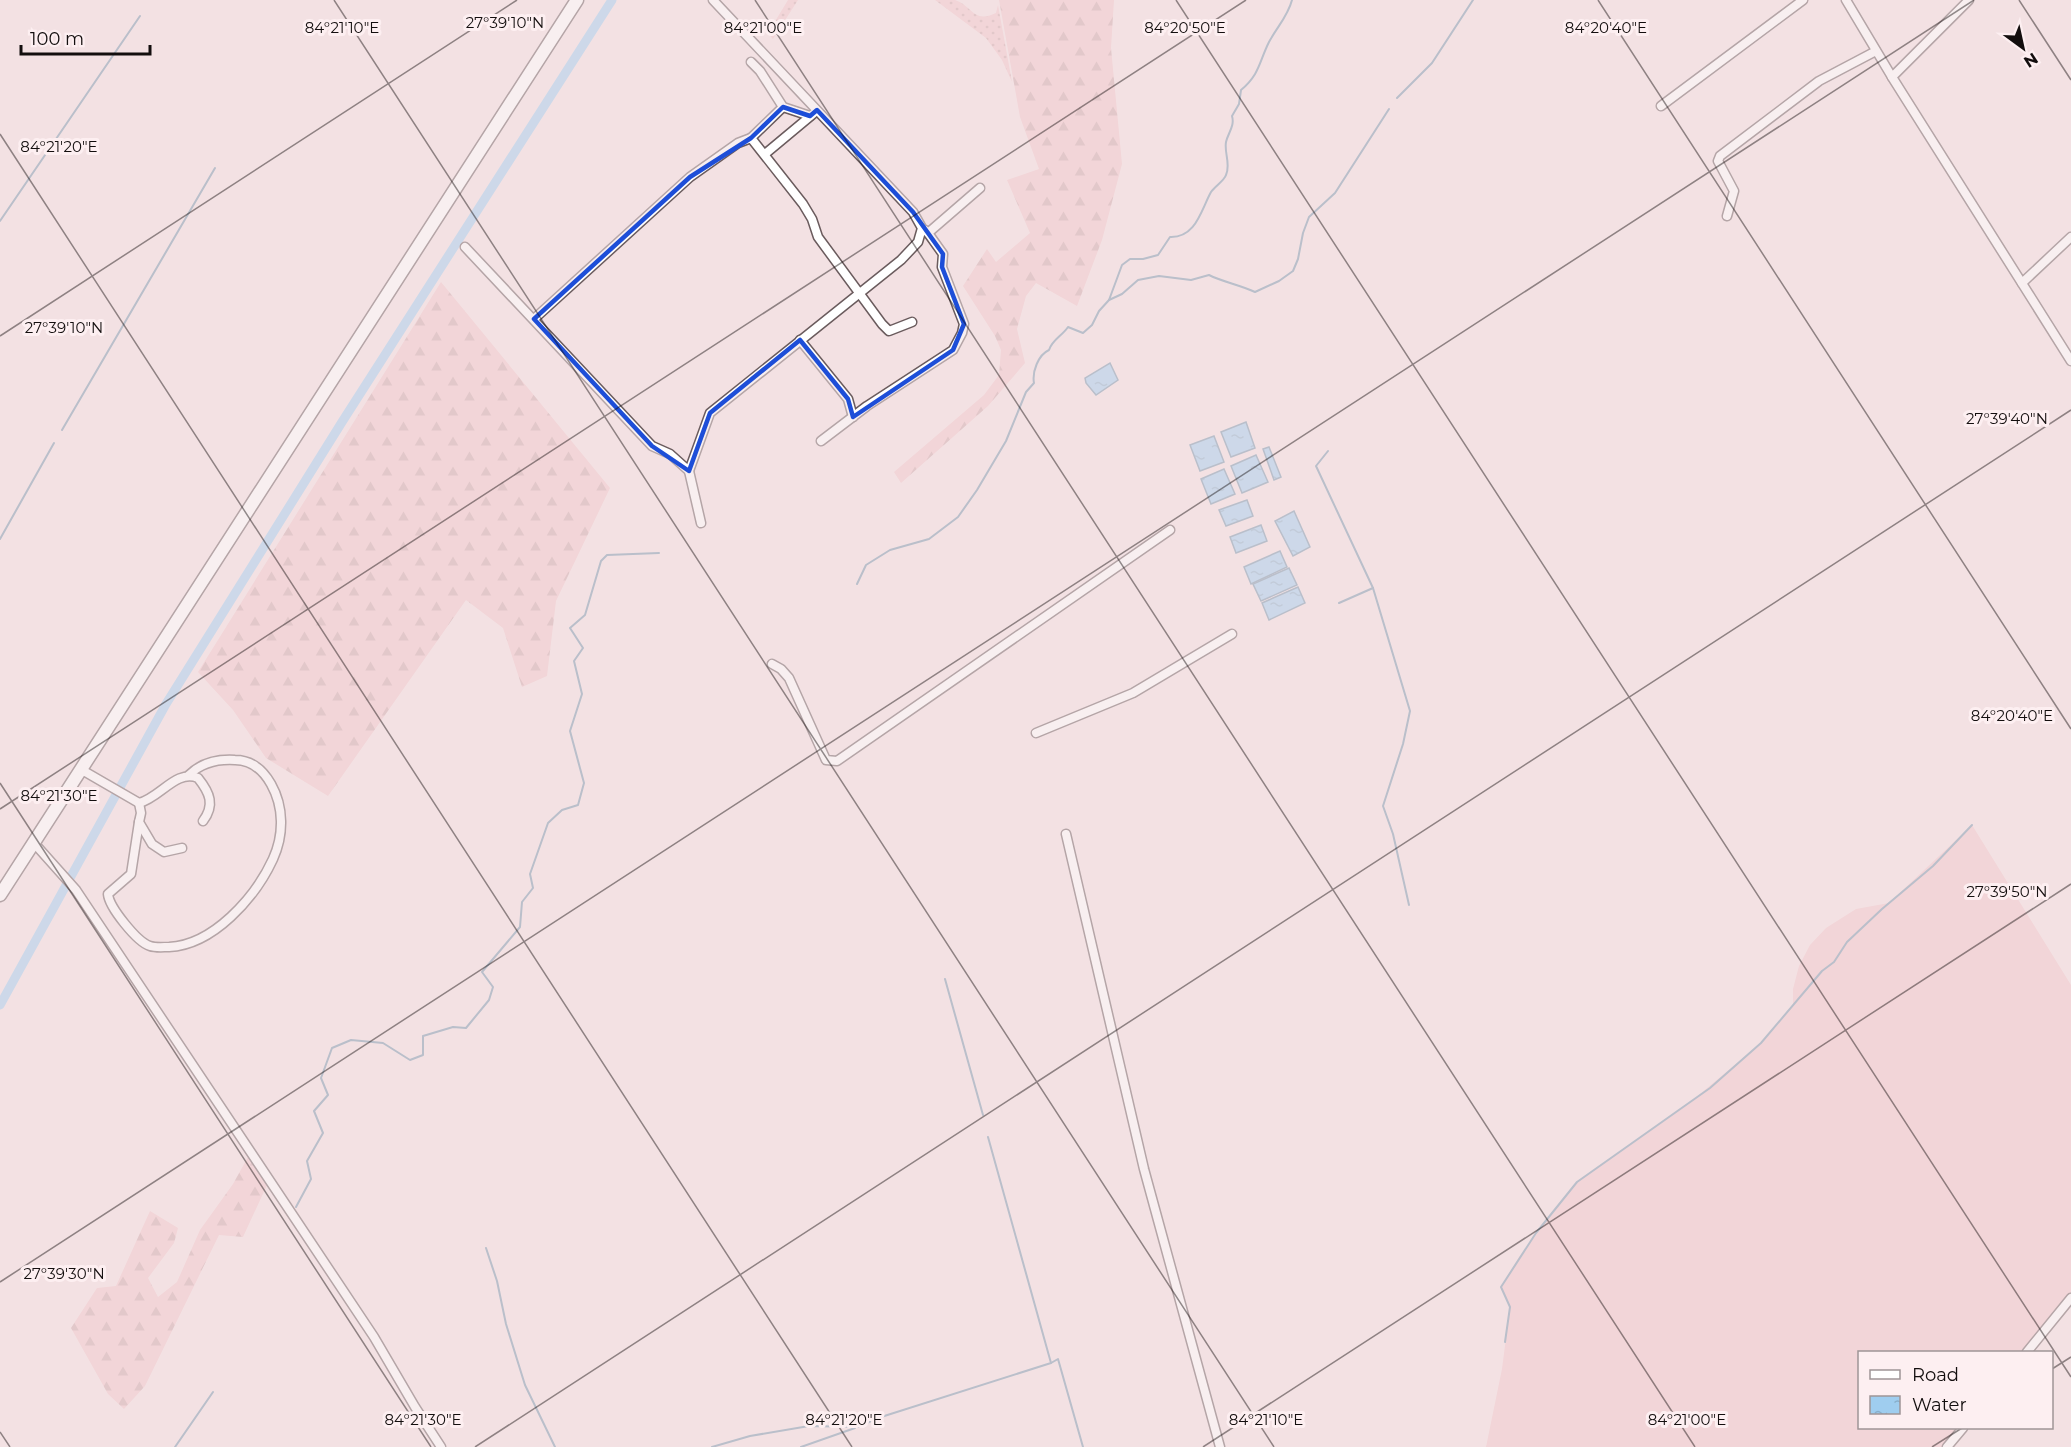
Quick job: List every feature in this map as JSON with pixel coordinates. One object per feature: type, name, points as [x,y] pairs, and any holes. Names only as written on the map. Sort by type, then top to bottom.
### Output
[{"type":"main road","points":[[0,895],[577,0]]},
{"type":"street","points":[[712,0],[813,113],[913,212],[943,254],[942,267],[964,324],[962,333],[952,350],[821,441]]},
{"type":"street","points":[[1661,106],[1803,0]]},
{"type":"street","points":[[1846,0],[2071,361]]},
{"type":"street","points":[[1892,77],[1969,0]]},
{"type":"street","points":[[1727,216],[1734,191],[1718,161],[1720,156],[1819,81],[1876,51]]},
{"type":"street","points":[[751,62],[760,71],[783,107],[813,113]]},
{"type":"street","points":[[534,319],[690,177],[738,142],[751,138],[783,107]]},
{"type":"street","points":[[765,154],[813,113]]},
{"type":"street","points":[[751,138],[803,204],[812,219],[818,237],[889,332],[912,322]]},
{"type":"street","points":[[701,523],[689,471],[710,413],[859,294],[912,249],[925,230],[980,188]]},
{"type":"street","points":[[2022,283],[2071,237]]},
{"type":"street","points":[[465,247],[652,446],[670,454],[689,471]]},
{"type":"street","points":[[800,340],[848,399],[853,417]]},
{"type":"street","points":[[772,664],[781,669],[789,678],[826,760],[837,760],[1170,530]]},
{"type":"street","points":[[1036,733],[1133,693],[1232,634]]},
{"type":"street","points":[[81,770],[139,803],[147,801],[181,777],[189,775],[204,765],[220,760],[238,760],[256,765],[265,773],[278,797],[281,809],[274,858],[251,895],[220,926],[193,943],[174,947],[148,946],[132,932],[109,901],[108,894],[112,889],[131,874],[140,822],[139,803]]},
{"type":"street","points":[[189,775],[198,778],[210,800],[211,807],[203,821]]},
{"type":"street","points":[[140,822],[147,838],[158,849],[164,852],[182,848]]},
{"type":"street","points":[[1066,834],[1144,1169],[1220,1447]]},
{"type":"street","points":[[34,843],[76,890],[374,1337],[441,1447]]},
{"type":"street","points":[[2028,1351],[2071,1298]]},
{"type":"street","points":[[1947,1447],[1962,1429]]},
{"type":"highlighted area","points":[[783,107],[810,116],[817,110],[913,212],[943,254],[942,267],[964,324],[953,350],[853,417],[848,399],[800,340],[710,413],[689,471],[652,446],[534,319],[690,177],[751,138]]},
{"type":"green space","points":[[788,0],[798,0],[773,39],[768,33]]},
{"type":"green space","points":[[935,0],[955,0],[982,16],[996,13],[998,5],[1012,82],[1002,60],[986,38]]},
{"type":"green space","points":[[999,0],[1114,0],[1111,48],[1122,164],[1102,240],[1077,306],[1036,283],[1026,296],[1017,329],[1025,363],[988,406],[901,483],[894,472],[984,395],[999,375],[1001,350],[995,336],[963,286],[987,249],[996,262],[1030,233],[1007,180],[1039,169],[1020,117]]},
{"type":"green space","points":[[441,282],[610,488],[556,601],[547,676],[522,687],[503,628],[466,600],[328,796],[266,758],[233,710],[198,672]]},
{"type":"green space","points":[[1972,825],[2071,985],[2071,1299],[2027,1351],[1858,1351],[1858,1429],[1964,1429],[1950,1447],[1486,1447],[1502,1369],[1510,1307],[1501,1287],[1519,1257],[1577,1182],[1688,1104],[1761,1043],[1793,1005],[1793,989],[1799,966],[1810,945],[1826,928],[1856,909],[1889,903]]},
{"type":"green space","points":[[248,1157],[267,1185],[243,1237],[219,1235],[145,1386],[124,1409],[108,1394],[71,1328],[97,1288],[116,1286],[150,1211],[178,1228],[174,1243],[148,1278],[158,1297],[177,1282],[200,1230],[233,1184]]},
{"type":"water","points":[[1110,363],[1118,380],[1096,395],[1086,383],[1085,378]]},
{"type":"water","points":[[1246,422],[1255,448],[1231,457],[1221,432]]},
{"type":"water","points":[[1214,436],[1224,462],[1200,471],[1190,445]]},
{"type":"water","points":[[1269,447],[1281,477],[1274,480],[1263,449]]},
{"type":"water","points":[[1256,455],[1268,482],[1242,493],[1231,466]]},
{"type":"water","points":[[1224,469],[1235,494],[1211,504],[1201,479]]},
{"type":"water","points":[[1247,500],[1253,516],[1226,526],[1219,510]]},
{"type":"water","points":[[1294,511],[1310,547],[1293,556],[1275,521]]},
{"type":"water","points":[[1261,525],[1267,541],[1236,553],[1230,537]]},
{"type":"water","points":[[1280,551],[1287,567],[1251,584],[1244,567]]},
{"type":"water","points":[[1289,568],[1297,585],[1261,601],[1253,584]]},
{"type":"water","points":[[1298,587],[1305,603],[1269,620],[1262,603]]},
{"type":"waterway","points":[[0,1005],[166,704],[342,422],[612,0]]},
{"type":"waterway","points":[[857,584],[866,565],[890,550],[929,539],[958,517],[1006,441],[1026,392],[1034,383],[1035,369],[1039,360],[1049,350],[1052,343],[1068,327],[1083,333],[1092,325],[1099,311],[1109,300],[1122,265],[1130,259],[1143,259],[1158,255],[1170,237],[1179,236],[1192,228],[1211,192],[1226,175],[1228,167],[1226,142],[1232,126],[1232,116],[1239,104],[1241,90],[1256,73],[1269,42],[1292,0]]},
{"type":"waterway","points":[[1397,98],[1432,63],[1473,0]]},
{"type":"waterway","points":[[0,221],[140,16]]},
{"type":"waterway","points":[[1109,300],[1122,294],[1138,280],[1159,276],[1191,280],[1209,275],[1255,292],[1279,281],[1293,271],[1309,217],[1335,193],[1389,109]]},
{"type":"waterway","points":[[62,430],[215,168]]},
{"type":"waterway","points":[[0,539],[54,443]]},
{"type":"waterway","points":[[1328,451],[1316,466],[1373,588],[1410,711],[1403,744],[1383,806],[1393,834],[1409,905]]},
{"type":"waterway","points":[[296,1207],[311,1179],[307,1161],[323,1133],[314,1111],[328,1095],[321,1078],[332,1048],[351,1040],[383,1043],[410,1060],[423,1055],[423,1036],[453,1027],[466,1028],[489,1000],[493,987],[482,972],[520,927],[522,902],[533,888],[530,874],[548,823],[562,810],[578,805],[584,783],[570,731],[582,694],[574,661],[583,648],[570,628],[585,615],[601,561],[607,555],[659,553]]},
{"type":"waterway","points":[[1339,603],[1373,588]]},
{"type":"waterway","points":[[1505,1342],[1510,1307],[1501,1287],[1536,1233],[1577,1182],[1710,1088],[1761,1043],[1822,971],[1834,962],[1847,942],[1933,866],[1972,825]]},
{"type":"waterway","points":[[945,979],[983,1115]]},
{"type":"waterway","points":[[712,1447],[750,1436],[809,1426],[858,1427],[878,1418],[1051,1363],[988,1137]]},
{"type":"waterway","points":[[486,1248],[525,1385],[555,1447]]},
{"type":"waterway","points":[[1051,1363],[1058,1359],[1083,1447]]},
{"type":"waterway","points":[[175,1447],[213,1392]]},
{"type":"waterway","points":[[801,1447],[855,1428]]}]
